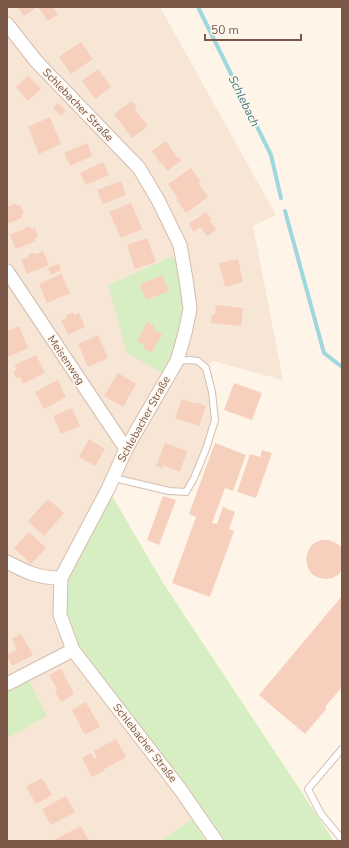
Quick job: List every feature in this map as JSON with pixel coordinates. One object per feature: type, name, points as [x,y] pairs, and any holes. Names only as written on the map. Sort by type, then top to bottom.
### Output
[{"type":"street","name":"Schlebacher Straße","points":[[7,24],[36,61],[139,168],[158,200],[180,245],[190,309],[177,361],[126,449],[114,478],[61,578],[60,615],[73,650],[180,789],[216,841]]},
{"type":"street","name":"Meisenweg","points":[[7,270],[126,449]]},
{"type":"street","points":[[7,562],[24,571],[40,576],[61,578]]},
{"type":"street","points":[[7,684],[73,650]]},
{"type":"lane","points":[[114,478],[169,491],[186,492],[194,478],[206,449],[215,420],[212,392],[206,368],[198,361],[177,361]]},
{"type":"lane","points":[[341,838],[321,814],[308,789],[342,749]]},
{"type":"shaded area","points":[[7,7],[160,7],[276,215],[253,226],[283,380],[213,361],[206,367],[215,420],[187,491],[114,478],[73,650],[192,819],[162,841],[7,841]]},
{"type":"green space","points":[[173,256],[179,272],[185,306],[182,325],[171,360],[162,373],[127,353],[108,285]]},
{"type":"green space","points":[[108,489],[163,583],[334,841],[222,841],[73,650],[60,591]]},
{"type":"green space","points":[[28,679],[47,716],[7,738],[7,690]]},
{"type":"green space","points":[[192,819],[206,841],[162,841]]},
{"type":"building","points":[[37,7],[24,16],[18,8]]},
{"type":"building","points":[[38,7],[53,7],[58,14],[48,21]]},
{"type":"building","points":[[81,42],[93,59],[71,74],[59,57]]},
{"type":"building","points":[[98,69],[111,87],[95,99],[82,81]]},
{"type":"building","points":[[28,76],[41,89],[28,101],[16,87]]},
{"type":"building","points":[[132,101],[137,108],[135,110],[148,126],[132,138],[114,114]]},
{"type":"building","points":[[58,103],[66,111],[61,116],[53,108]]},
{"type":"building","points":[[50,117],[61,144],[39,154],[28,127]]},
{"type":"building","points":[[166,141],[177,158],[179,157],[182,160],[167,171],[152,151]]},
{"type":"building","points":[[87,143],[92,156],[70,166],[64,153]]},
{"type":"building","points":[[103,162],[109,175],[86,185],[80,173]]},
{"type":"building","points":[[191,168],[201,182],[198,183],[208,197],[186,213],[168,184]]},
{"type":"building","points":[[121,181],[126,195],[103,204],[97,190]]},
{"type":"building","points":[[16,203],[17,206],[20,205],[24,213],[21,215],[22,218],[7,224],[7,207]]},
{"type":"building","points":[[131,203],[142,229],[121,238],[109,212]]},
{"type":"building","points":[[206,212],[212,220],[210,221],[216,230],[207,236],[200,227],[194,232],[189,224]]},
{"type":"building","points":[[30,226],[31,229],[35,228],[38,236],[35,238],[36,241],[16,249],[10,235]]},
{"type":"building","points":[[147,238],[156,262],[135,269],[127,245]]},
{"type":"building","points":[[43,251],[49,265],[27,274],[21,260],[28,257],[29,254],[36,254]]},
{"type":"building","points":[[238,259],[243,282],[225,287],[219,263]]},
{"type":"building","points":[[59,264],[61,270],[51,275],[48,268]]},
{"type":"building","points":[[61,274],[70,293],[47,303],[39,284]]},
{"type":"building","points":[[162,275],[169,291],[146,300],[140,284]]},
{"type":"building","points":[[216,305],[243,308],[241,326],[211,323],[212,315],[215,315]]},
{"type":"building","points":[[73,312],[74,315],[79,313],[85,327],[68,335],[61,320],[67,318],[66,315]]},
{"type":"building","points":[[147,322],[155,326],[153,329],[162,334],[152,353],[143,348],[144,345],[137,341]]},
{"type":"building","points":[[19,326],[28,348],[8,357],[7,331]]},
{"type":"building","points":[[98,335],[108,358],[88,367],[78,344]]},
{"type":"building","points":[[36,355],[45,373],[23,384],[20,377],[15,377],[14,371],[17,370],[15,367],[16,364]]},
{"type":"building","points":[[118,373],[136,384],[123,407],[104,396]]},
{"type":"building","points":[[58,380],[66,397],[44,409],[35,392]]},
{"type":"building","points":[[234,383],[262,393],[252,420],[224,410]]},
{"type":"building","points":[[182,399],[206,406],[199,426],[175,418]]},
{"type":"building","points":[[72,408],[80,426],[61,434],[53,416]]},
{"type":"building","points":[[89,439],[105,449],[95,466],[79,457]]},
{"type":"building","points":[[165,443],[187,451],[180,472],[163,465],[162,468],[156,466]]},
{"type":"building","points":[[215,443],[246,455],[233,491],[225,488],[212,523],[217,524],[223,507],[235,512],[229,529],[234,531],[210,597],[172,583],[196,517],[189,514]]},
{"type":"building","points":[[262,450],[272,453],[256,498],[237,492],[250,454],[260,457]]},
{"type":"building","points":[[163,496],[176,500],[159,545],[147,540]]},
{"type":"building","points":[[48,499],[64,513],[44,536],[28,521]]},
{"type":"building","points":[[29,532],[46,548],[31,564],[14,548]]},
{"type":"building","points":[[322,540],[334,542],[342,549],[342,570],[338,575],[332,578],[319,578],[313,575],[307,564],[306,558],[311,546]]},
{"type":"building","points":[[342,596],[342,687],[325,707],[327,708],[305,734],[259,695]]},
{"type":"building","points":[[21,634],[33,655],[12,666],[7,655],[17,650],[12,639]]},
{"type":"building","points":[[61,669],[74,694],[61,702],[55,691],[57,689],[49,675]]},
{"type":"building","points":[[86,702],[100,727],[85,735],[72,710]]},
{"type":"building","points":[[116,739],[126,757],[92,777],[82,758],[91,753],[94,759],[97,757],[94,751]]},
{"type":"building","points":[[42,778],[52,795],[36,804],[26,787]]},
{"type":"building","points":[[66,796],[75,812],[51,825],[42,809]]},
{"type":"building","points":[[81,826],[89,841],[52,841]]},
{"type":"waterway","name":"Schlebach","points":[[198,7],[271,155],[281,198]]},
{"type":"waterway","name":"Schlebach","points":[[285,211],[324,353],[342,367]]}]
